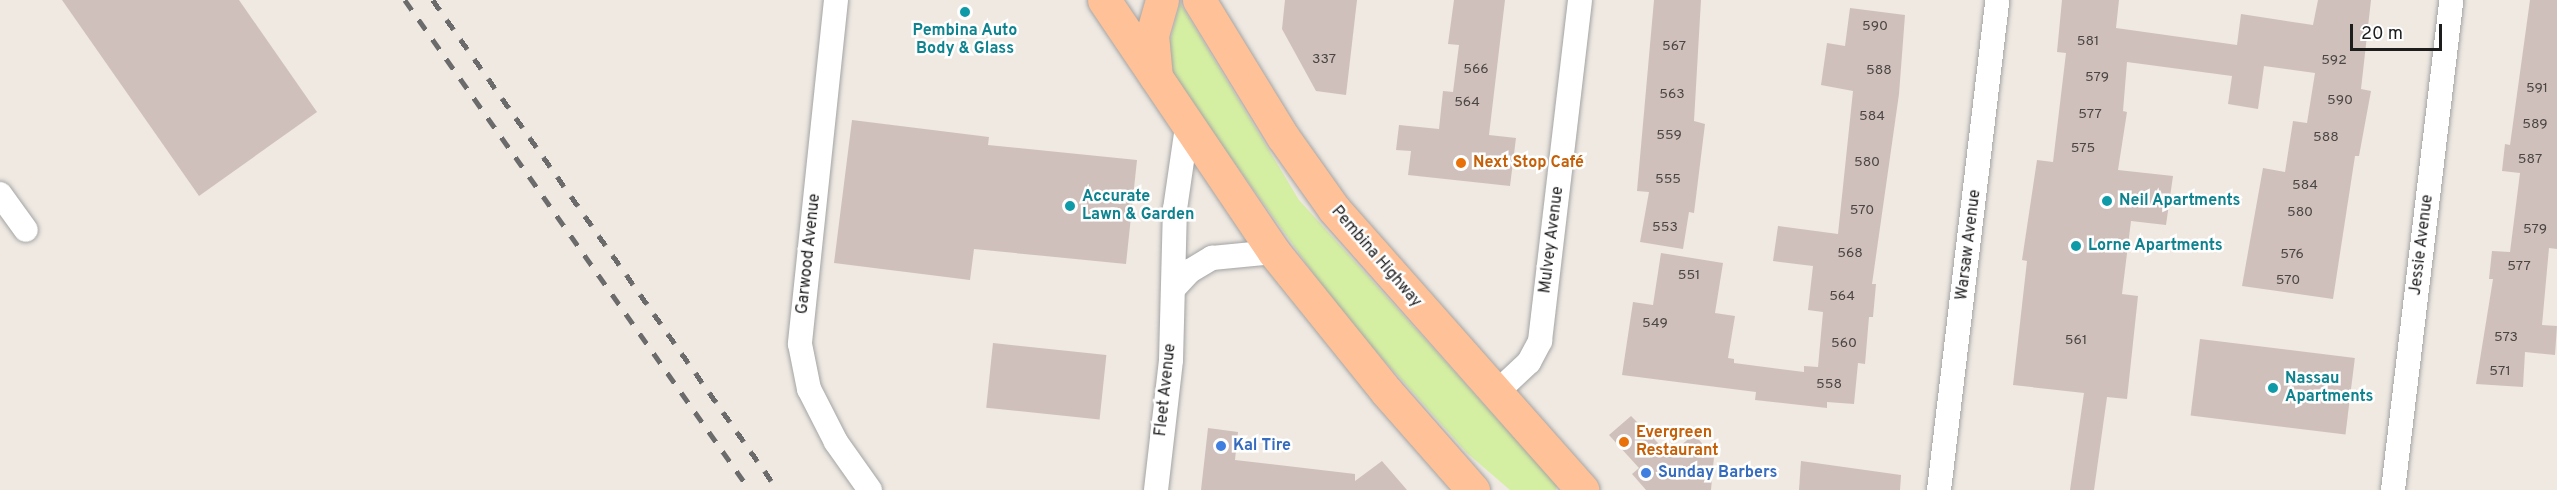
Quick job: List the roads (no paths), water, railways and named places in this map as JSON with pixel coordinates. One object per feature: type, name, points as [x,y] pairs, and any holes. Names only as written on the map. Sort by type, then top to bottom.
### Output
[{"type":"main road","points":[[1104,0],[1156,82],[1275,252],[1386,391],[1473,490]]},
{"type":"main road","points":[[1156,82],[1152,35],[1162,0]]},
{"type":"main road","name":"Pembina Highway","points":[[1199,0],[1283,137],[1334,209],[1583,490]]},
{"type":"street","name":"Garwood Avenue","points":[[836,0],[800,344],[809,389],[836,442],[870,490]]},
{"type":"street","name":"Mulvey Avenue","points":[[1497,392],[1529,362],[1540,341],[1580,0]]},
{"type":"street","name":"Warsaw Avenue","points":[[1939,490],[1997,0]]},
{"type":"street","name":"Jessie Avenue","points":[[2393,490],[2451,0]]},
{"type":"street","name":"Fleet Avenue","points":[[1156,490],[1171,360],[1175,209],[1187,127]]},
{"type":"street","points":[[0,194],[26,230]]},
{"type":"street","points":[[1173,289],[1196,266],[1212,258],[1275,252]]},
{"type":"railway","points":[[405,0],[750,490]]},
{"type":"railway","points":[[433,0],[778,490]]},
{"type":"place","name":"Pembina Auto Body & Glass","points":[[965,12]]},
{"type":"place","name":"Next Stop Café","points":[[1461,163]]},
{"type":"place","name":"Neil Apartments","points":[[2107,201]]},
{"type":"place","name":"Accurate Lawn & Garden","points":[[1070,206]]},
{"type":"place","name":"Lorne Apartments","points":[[2076,246]]},
{"type":"place","name":"Nassau Apartments","points":[[2273,388]]},
{"type":"place","name":"Evergreen Restaurant","points":[[1624,442]]},
{"type":"place","name":"Kal Tire","points":[[1221,446]]},
{"type":"place","name":"Sunday Barbers","points":[[1646,473]]}]
